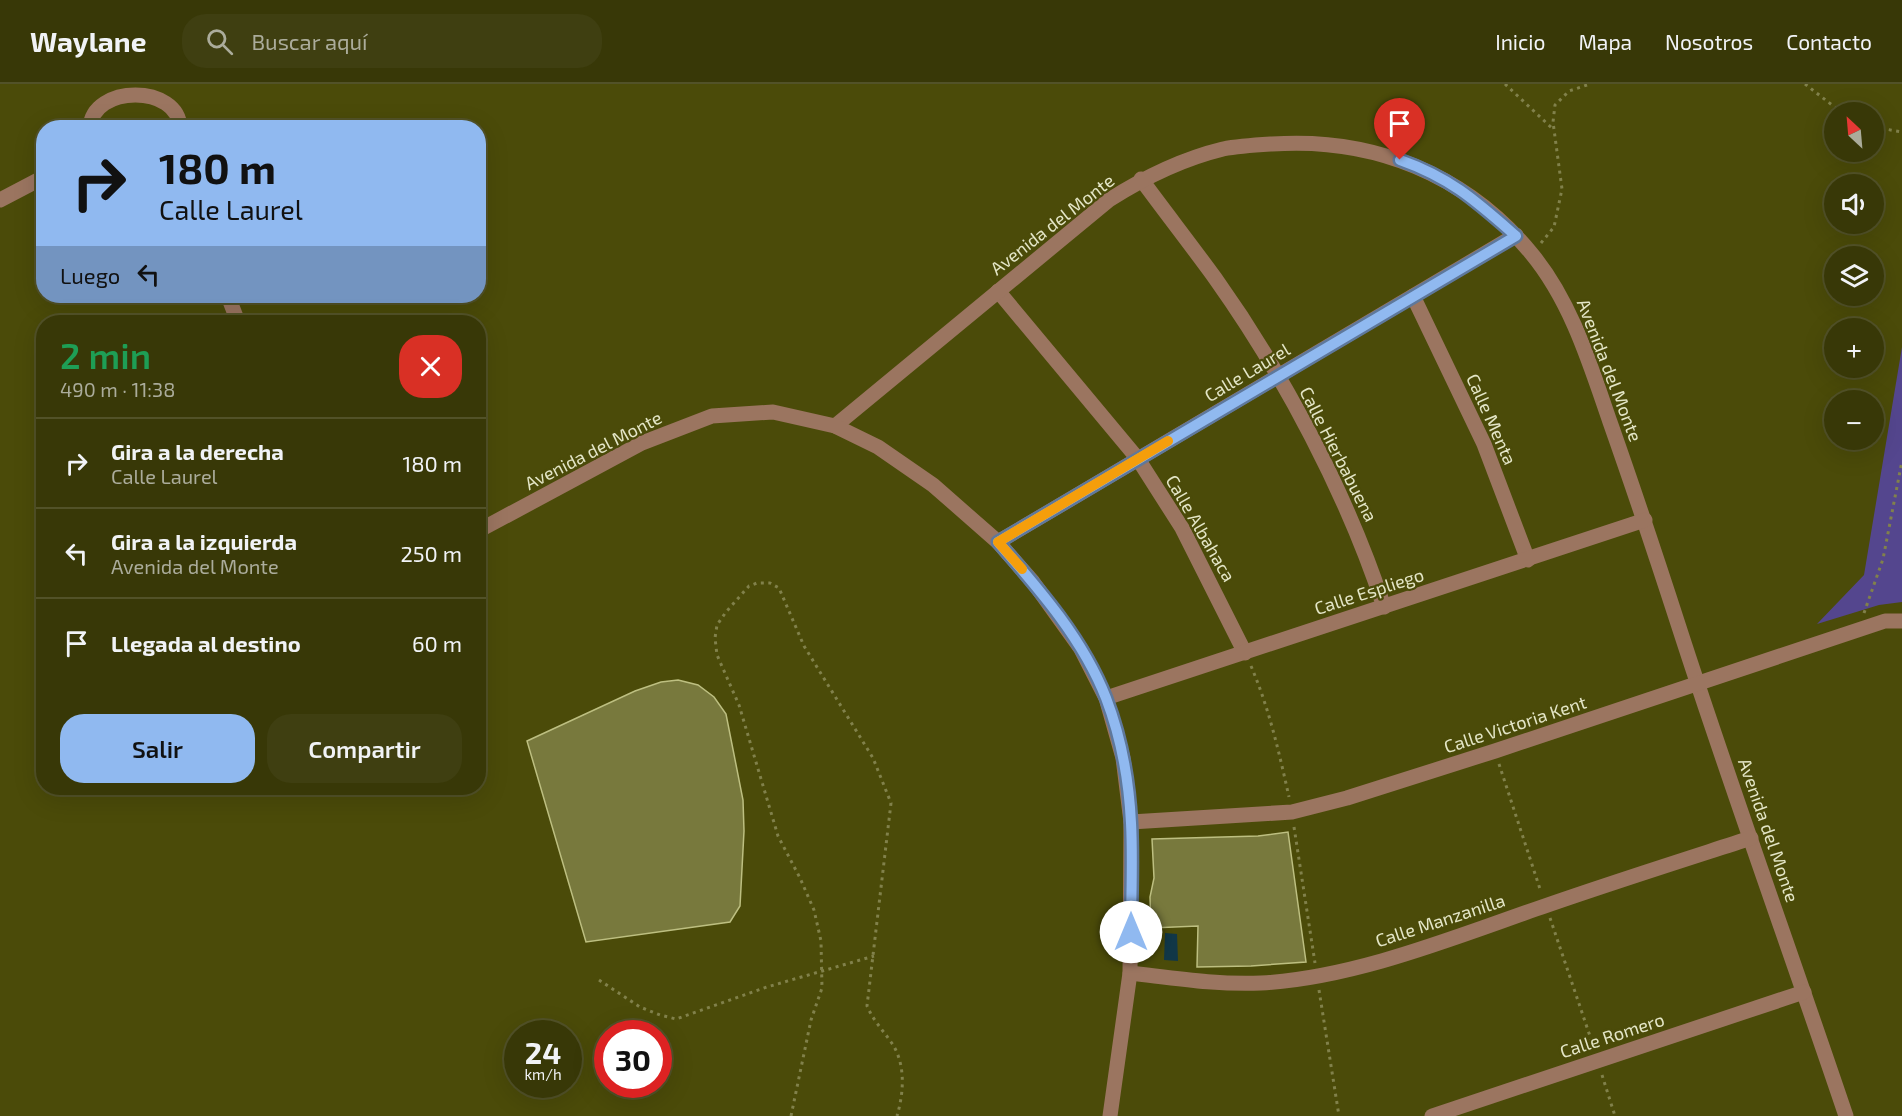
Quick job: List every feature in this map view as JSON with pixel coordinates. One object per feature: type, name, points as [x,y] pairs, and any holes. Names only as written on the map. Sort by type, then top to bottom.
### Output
[{"type":"street","points":[[92,120],[95,109],[114,87],[128,86],[142,86],[155,90],[167,98],[175,109],[178,120]]},
{"type":"street","name":"Avenida del Monte","points":[[835,426],[1109,200],[1141,179],[1196,157],[1226,148],[1283,144],[1348,147],[1384,155],[1416,166],[1446,180],[1471,196],[1516,236],[1532,254],[1553,282],[1582,344],[1645,520],[1697,683],[1846,1116]]},
{"type":"street","name":"Calle Hierbabuena","points":[[1141,179],[1216,279],[1277,376],[1341,497],[1384,607]]},
{"type":"street","points":[[0,200],[36,181]]},
{"type":"street","name":"Calle Laurel","points":[[998,542],[1516,236]]},
{"type":"street","name":"Calle Albahaca","points":[[998,291],[1138,459],[1182,528],[1245,653]]},
{"type":"street","name":"Calle Menta","points":[[1413,296],[1484,444],[1528,560]]},
{"type":"street","name":"Avenida del Monte","points":[[486,527],[642,443],[712,416],[773,412],[835,426],[878,447],[924,479],[998,542],[1033,582],[1081,649],[1106,698],[1123,758],[1131,822],[1130,973],[1110,1116]]},
{"type":"street","name":"Calle Espliego","points":[[1106,698],[1645,520]]},
{"type":"street","name":"Calle Victoria Kent","points":[[1131,822],[1292,812],[1347,798],[1495,752],[1885,621],[1902,621]]},
{"type":"street","name":"Calle Manzanilla","points":[[1130,973],[1216,983],[1262,983],[1317,976],[1418,950],[1545,905],[1751,838]]},
{"type":"street","name":"Calle Romero","points":[[1432,1116],[1804,992]]},
{"type":"path","points":[[1505,84],[1554,130]]},
{"type":"path","points":[[1532,254],[1554,227],[1560,202],[1562,189],[1554,130],[1555,105],[1569,91],[1590,84]]},
{"type":"path","points":[[1805,84],[1828,102]]},
{"type":"path","points":[[1884,129],[1902,132]]},
{"type":"path","points":[[1856,631],[1872,594],[1883,559],[1902,461]]},
{"type":"path","points":[[791,1116],[811,1020],[822,987],[821,941],[814,910],[778,836],[739,705],[717,655],[715,638],[717,625],[726,612],[748,586],[757,583],[770,583],[779,588],[804,646],[873,758],[891,803],[867,1006],[873,1019],[892,1044],[902,1068],[902,1098],[897,1116]]},
{"type":"path","points":[[1245,653],[1263,694],[1274,731],[1292,812]]},
{"type":"path","points":[[1495,752],[1615,1116]]},
{"type":"path","points":[[599,980],[640,1007],[660,1016],[676,1018],[766,987],[874,956]]},
{"type":"shaded area","points":[[1902,347],[1902,602],[1879,605],[1817,624],[1864,575]]},
{"type":"water","points":[[1165,933],[1177,934],[1178,961],[1164,960]]},
{"type":"building","points":[[678,680],[698,685],[714,697],[726,714],[743,800],[744,831],[740,906],[730,922],[586,942],[527,741],[635,691],[661,682]]},
{"type":"building","points":[[1288,832],[1306,962],[1197,967],[1198,926],[1151,928],[1150,897],[1154,878],[1152,839],[1258,836]]},
{"type":"slow traffic","points":[[1022,569],[998,542],[1168,441]]},
{"type":"route","points":[[1131,932],[1131,822],[1123,758],[1106,698],[1081,649],[1057,614],[998,542],[1516,236],[1471,196],[1446,180],[1400,160]]}]
